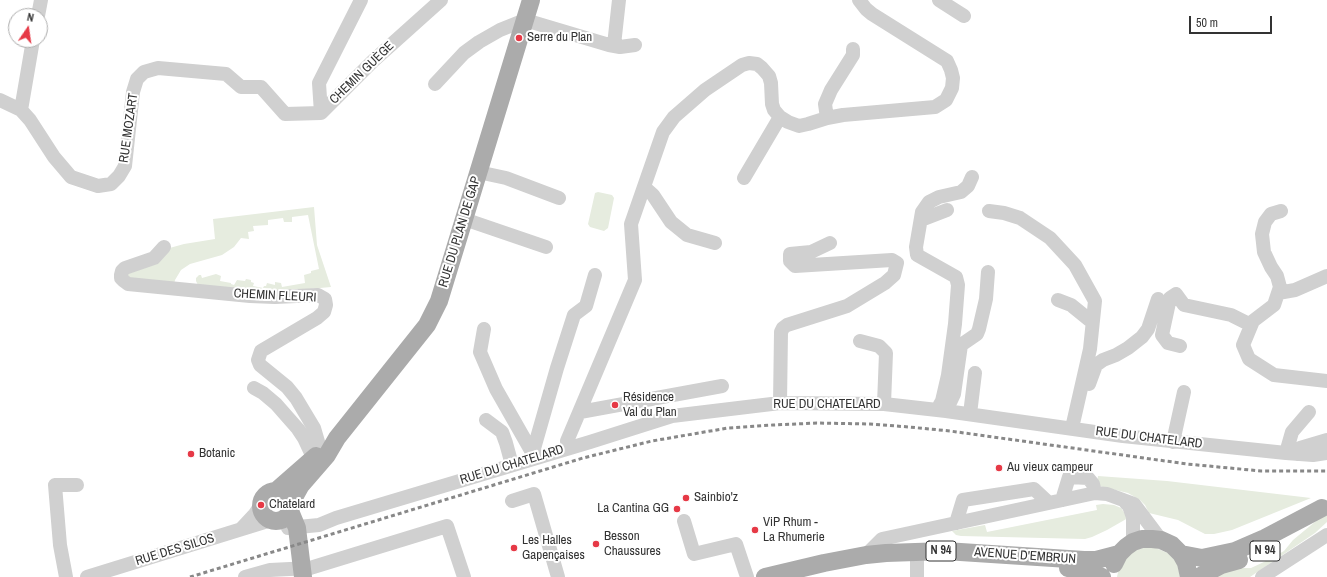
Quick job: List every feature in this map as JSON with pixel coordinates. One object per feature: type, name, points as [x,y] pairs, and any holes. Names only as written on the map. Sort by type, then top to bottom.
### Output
[{"type":"main road","name":"RUE DU PLAN DE GAP","points":[[337,438],[427,324],[439,301],[531,0]]},
{"type":"main road","points":[[276,491],[337,438]]},
{"type":"main road","points":[[288,520],[301,486],[327,455],[337,438]]},
{"type":"main road","points":[[288,520],[264,514],[261,505],[266,495],[270,492],[276,491],[284,492],[290,498],[288,520],[303,573]]},
{"type":"main road","name":"N 94","points":[[1181,554],[1202,558],[1235,551],[1265,538],[1324,506]]},
{"type":"main road","name":"N 94","points":[[1199,577],[1221,565],[1253,556],[1270,548],[1300,528],[1324,506]]},
{"type":"main road","points":[[1111,577],[1114,563],[1119,554],[1133,542],[1147,539],[1161,540],[1172,545],[1181,554],[1186,563],[1189,577]]},
{"type":"main road","name":"AVENUE D'EMBRUN","points":[[765,577],[866,555],[908,552],[945,551],[1084,560],[1096,560],[1119,554]]},
{"type":"main road","name":"AVENUE D'EMBRUN","points":[[791,577],[819,570],[886,561],[917,559],[945,559],[1040,565],[1083,570],[1102,577]]},
{"type":"street","name":"CHEMIN GUÈGE","points":[[321,113],[319,84],[361,0]]},
{"type":"street","name":"CHEMIN GUÈGE","points":[[321,113],[373,62],[441,0]]},
{"type":"street","points":[[614,45],[619,0]]},
{"type":"street","points":[[568,448],[567,441],[635,280],[631,234],[632,224],[663,132],[674,117],[705,90],[742,65],[749,63],[756,64],[769,76],[774,110],[780,117],[799,126],[827,118],[935,107],[946,100],[952,88],[953,78],[947,61],[872,14],[859,0]]},
{"type":"street","points":[[939,0],[964,16]]},
{"type":"street","points":[[435,84],[464,53],[479,42],[500,30],[525,20],[620,47],[635,46]]},
{"type":"street","points":[[0,100],[21,110],[32,48]]},
{"type":"street","points":[[827,118],[825,104],[831,90],[853,55],[853,49]]},
{"type":"street","name":"RUE MOZART","points":[[21,110],[30,120],[54,157],[71,177],[98,186],[111,184],[119,176],[125,166],[133,92],[137,79],[144,72],[158,68],[226,74],[241,87],[261,87],[285,114],[321,113]]},
{"type":"street","points":[[744,178],[780,117]]},
{"type":"street","points":[[478,172],[506,178],[560,198]]},
{"type":"street","points":[[942,410],[942,401],[948,375],[955,324],[958,286],[956,277],[917,255],[916,247],[922,212],[929,202],[939,197],[961,192],[968,186],[972,177]]},
{"type":"street","points":[[644,187],[653,195],[671,222],[687,235],[714,242]]},
{"type":"street","points":[[921,220],[947,210]]},
{"type":"street","points":[[989,211],[1004,213],[1020,218],[1050,238],[1074,265],[1094,301],[1090,349],[1072,428]]},
{"type":"street","points":[[1281,211],[1271,214],[1265,222],[1262,234],[1264,252],[1277,276],[1280,287],[1274,305],[1253,321],[1243,346],[1249,360],[1274,375],[1327,381]]},
{"type":"street","points":[[464,219],[546,247]]},
{"type":"street","points":[[780,403],[781,332],[783,328],[787,325],[847,306],[885,283],[894,275],[898,263],[892,260],[795,266],[790,261],[790,254],[811,252],[830,243]]},
{"type":"street","name":"CHEMIN FLEURI","points":[[164,247],[154,258],[125,268],[122,271],[121,278],[128,284],[250,296],[275,297],[318,295],[324,299],[326,305],[324,312],[317,318],[261,351],[258,360],[260,365],[287,388],[296,398],[314,428],[316,456]]},
{"type":"street","points":[[942,410],[954,394],[961,345],[976,334],[979,329],[986,299],[988,272]]},
{"type":"street","points":[[533,456],[557,368],[574,315],[586,306],[595,274]]},
{"type":"street","points":[[1278,293],[1295,290],[1327,276]]},
{"type":"street","points":[[1180,346],[1168,343],[1162,335],[1170,298],[1176,294],[1184,305],[1231,315],[1251,325]]},
{"type":"street","points":[[1080,392],[1090,382],[1096,365],[1128,348],[1142,337],[1148,329],[1158,299]]},
{"type":"street","points":[[1058,300],[1071,305],[1092,322]]},
{"type":"street","points":[[484,329],[480,352],[496,389],[533,456]]},
{"type":"street","points":[[860,341],[879,346],[886,353],[884,404]]},
{"type":"street","points":[[970,414],[975,373]]},
{"type":"street","points":[[580,412],[722,386]]},
{"type":"street","points":[[254,388],[263,393],[276,404],[298,429],[309,448],[316,456],[312,463],[307,480]]},
{"type":"street","points":[[1173,442],[1184,392]]},
{"type":"street","name":"RUE DU CHATELARD","points":[[288,520],[319,525],[336,518],[512,465],[533,456],[568,448],[672,416],[780,403],[884,404],[942,410],[1173,442],[1291,454],[1327,453]]},
{"type":"street","points":[[1291,454],[1292,432],[1309,412]]},
{"type":"street","points":[[486,420],[502,432],[512,465]]},
{"type":"street","points":[[1291,454],[1300,448],[1327,440]]},
{"type":"street","points":[[1056,501],[1069,477],[1088,478],[1093,484],[1095,493]]},
{"type":"street","points":[[66,577],[60,545],[55,485],[77,485]]},
{"type":"street","points":[[956,523],[963,500],[1034,490],[1056,501]]},
{"type":"street","points":[[866,555],[882,539],[1095,493],[1118,497],[1134,504],[1161,540]]},
{"type":"street","points":[[512,501],[534,494],[558,577]]},
{"type":"street","points":[[1118,497],[1129,506],[1133,517],[1133,542]]},
{"type":"street","name":"RUE DES SILOS","points":[[240,530],[256,514],[261,505]]},
{"type":"street","name":"RUE DU CHATELARD","points":[[288,520],[304,516],[317,519],[336,518]]},
{"type":"street","name":"RUE DES SILOS","points":[[87,577],[240,530],[288,520]]},
{"type":"street","points":[[684,521],[694,554],[736,544],[747,577]]},
{"type":"street","points":[[253,576],[270,570],[303,573],[310,568],[447,526],[464,577]]},
{"type":"street","points":[[1262,577],[1327,535]]},
{"type":"street","points":[[917,559],[918,577]]},
{"type":"street","points":[[270,570],[286,577]]},
{"type":"shaded area","points":[[598,192],[612,195],[614,198],[608,228],[604,231],[590,227],[588,224],[595,193]]},
{"type":"shaded area","points":[[314,207],[317,245],[331,287],[276,292],[198,285],[196,281],[196,278],[199,275],[201,275],[202,278],[216,274],[221,276],[220,281],[234,285],[237,280],[245,281],[246,279],[251,280],[251,282],[254,283],[253,286],[263,288],[267,283],[275,285],[275,282],[281,283],[282,287],[305,283],[304,275],[319,269],[308,215],[292,217],[292,222],[284,222],[283,218],[268,220],[268,225],[253,226],[254,231],[248,232],[249,239],[241,238],[234,247],[222,255],[190,264],[181,270],[175,280],[174,285],[129,281],[126,273],[166,249],[184,244],[215,239],[213,219]]},
{"type":"shaded area","points":[[1098,476],[1167,481],[1311,498],[1232,530],[1214,534],[1205,534],[1178,520],[1149,513],[1145,505],[1140,500],[1128,493],[1099,486],[1097,482]]},
{"type":"shaded area","points":[[1096,505],[1114,505],[1121,508],[1128,518],[1107,530],[1085,539],[961,536],[956,535],[952,531],[985,525],[987,532],[1097,510]]},
{"type":"shaded area","points":[[1327,512],[1327,522],[1315,533],[1250,577],[1208,577],[1236,568],[1251,568],[1266,561],[1284,551],[1293,540]]},
{"type":"shaded area","points":[[1151,546],[1170,554],[1177,562],[1180,577],[1117,577],[1119,567],[1131,551]]},
{"type":"railway","points":[[190,577],[583,458],[652,441],[728,428],[817,423],[870,424],[950,431],[1187,464],[1261,471],[1327,471]]},
{"type":"place","name":"Serre du Plan","points":[[519,38]]},
{"type":"place","name":"Résidence Val du Plan","points":[[615,405]]},
{"type":"place","name":"Botanic","points":[[191,454]]},
{"type":"place","name":"Au vieux campeur","points":[[999,468]]},
{"type":"place","name":"Sainbio'z","points":[[686,498]]},
{"type":"place","name":"Chatelard","points":[[261,505]]},
{"type":"place","name":"La Cantina GG","points":[[677,509]]},
{"type":"place","name":"ViP Rhum - La Rhumerie","points":[[755,530]]},
{"type":"place","name":"Besson Chaussures","points":[[596,544]]},
{"type":"place","name":"Les Halles Gapençaises","points":[[514,548]]}]
